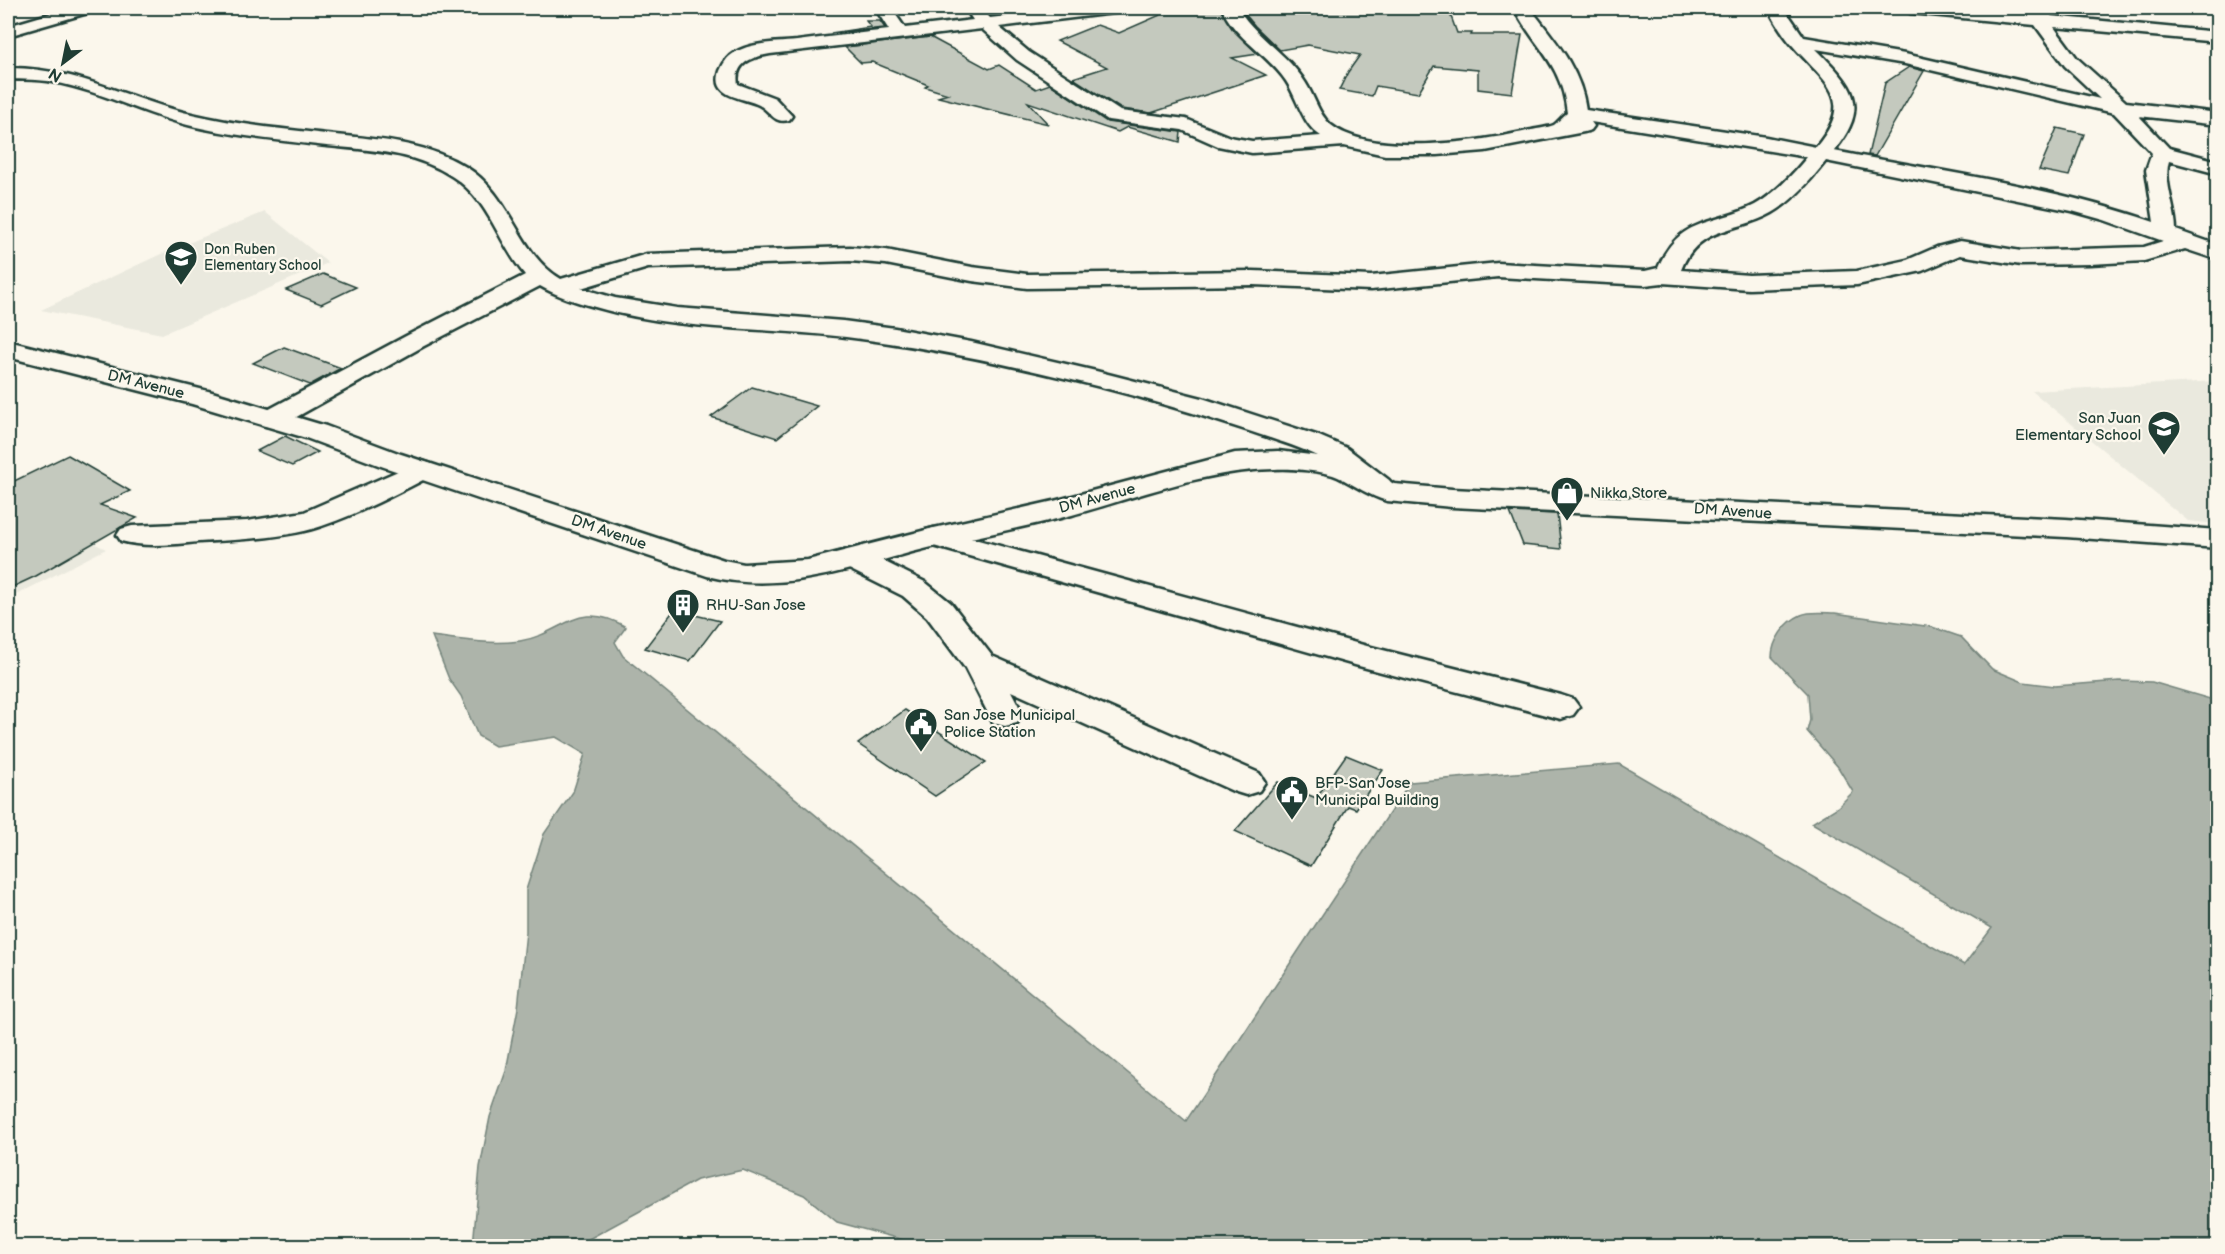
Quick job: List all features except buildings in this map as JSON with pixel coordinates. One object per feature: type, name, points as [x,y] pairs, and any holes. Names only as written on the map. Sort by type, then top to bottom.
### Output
[{"type":"street","points":[[8,31],[85,8]]},
{"type":"street","points":[[883,8],[900,34]]},
{"type":"street","points":[[972,8],[1023,56],[1115,116],[1179,124],[1226,142],[1252,147],[1347,140]]},
{"type":"street","points":[[782,116],[770,103],[738,93],[728,85],[726,81],[730,67],[736,60],[753,52],[1114,8]]},
{"type":"street","points":[[1230,8],[1241,24],[1281,63],[1299,85],[1321,127],[1331,135],[1347,140],[1376,148],[1469,148],[1562,128],[1627,123]]},
{"type":"street","points":[[1522,8],[1560,61],[1577,98],[1577,114],[1562,128]]},
{"type":"street","points":[[1662,276],[1668,272],[1674,256],[1688,240],[1712,226],[1752,214],[1769,206],[1788,190],[1834,138],[1844,116],[1845,104],[1839,83],[1798,41],[1776,8]]},
{"type":"street","points":[[1910,8],[2043,14],[2217,37]]},
{"type":"street","points":[[2043,14],[2072,62],[2162,152],[2217,168]]},
{"type":"street","points":[[1798,41],[1905,59],[2085,102],[2217,119]]},
{"type":"street","points":[[8,74],[61,76],[197,122],[321,139],[388,145],[427,155],[442,161],[480,185],[490,196],[530,268],[550,282],[584,297],[650,311],[845,329],[915,339],[998,355],[1102,380],[1202,406],[1333,452],[1387,492]]},
{"type":"street","points":[[1577,114],[1822,153],[2074,205],[2112,215],[2217,253]]},
{"type":"street","points":[[2162,152],[2156,170],[2165,217],[2179,240],[2217,271]]},
{"type":"street","points":[[272,419],[415,341],[550,282],[647,261],[877,255],[972,274],[1027,281],[1065,282],[1253,278],[1371,283],[1498,270],[1645,278],[1662,276],[1749,282],[1857,278],[1883,274],[1914,266],[1960,248],[2021,258],[2090,257],[2144,254],[2160,250],[2179,240]]},
{"type":"street","name":"DM Avenue","points":[[8,349],[202,398],[316,432],[421,470],[718,569],[744,574],[808,570],[934,537],[1059,509],[1235,462],[1278,460],[1343,468],[1387,492],[1485,501],[1614,504],[1855,519],[2055,527],[2217,539]]},
{"type":"street","points":[[132,535],[247,530],[311,520],[372,495],[421,470]]},
{"type":"street","points":[[934,537],[1367,657],[1561,706]]},
{"type":"street","points":[[854,559],[885,573],[922,596],[939,610],[980,664],[1005,714]]},
{"type":"street","points":[[980,664],[1246,782]]},
{"type":"shaded area","name":"Don Ruben Elementary School","points":[[265,212],[328,263],[162,334],[41,310],[161,254]]},
{"type":"shaded area","name":"San Juan Elementary School","points":[[2217,381],[2217,524],[2188,521],[2032,391]]},
{"type":"shaded area","points":[[8,502],[106,549],[8,599]]},
{"type":"shaded area","points":[[1809,613],[1835,613],[1932,627],[1961,637],[1992,669],[2023,682],[2055,686],[2120,681],[2152,682],[2217,701],[2217,1246],[989,1246],[965,1240],[918,1244],[837,1222],[804,1195],[743,1170],[697,1180],[576,1246],[473,1246],[480,1167],[490,1117],[506,1071],[518,1008],[526,932],[526,890],[544,834],[573,792],[585,754],[556,737],[495,746],[478,736],[461,696],[449,679],[432,636],[487,642],[520,641],[548,632],[571,620],[595,616],[609,619],[626,627],[615,642],[623,656],[1186,1121],[1410,782],[1619,764],[1964,965],[1992,928],[1812,823],[1838,807],[1853,792],[1838,767],[1807,731],[1810,720],[1808,694],[1772,657],[1774,645],[1780,633],[1795,618]]},
{"type":"place","name":"Don Ruben Elementary School","points":[[181,286]]},
{"type":"place","name":"San Juan Elementary School","points":[[2164,456]]},
{"type":"place","name":"Nikka Store","points":[[1567,522]]},
{"type":"place","name":"RHU-San Jose","points":[[683,634]]},
{"type":"place","name":"San Jose Municipal Police Station","points":[[921,753]]},
{"type":"place","name":"BFP-San Jose Municipal Building","points":[[1292,821]]}]
